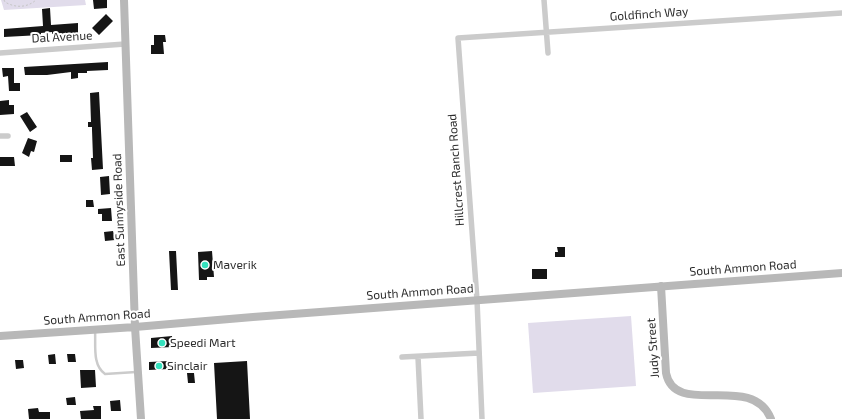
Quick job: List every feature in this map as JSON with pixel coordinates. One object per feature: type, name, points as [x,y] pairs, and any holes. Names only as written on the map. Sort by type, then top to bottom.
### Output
[{"type":"street","name":"East Sunnyside Road","points":[[124,0],[135,327],[141,419]]},
{"type":"street","points":[[544,0],[548,53]]},
{"type":"street","name":"Goldfinch Way","points":[[458,38],[842,13]]},
{"type":"street","name":"Hillcrest Ranch Road","points":[[458,38],[477,300],[482,419]]},
{"type":"street","name":"Dal Avenue","points":[[0,53],[125,44]]},
{"type":"street","points":[[0,136],[8,136]]},
{"type":"street","name":"South Ammon Road","points":[[0,336],[842,273]]},
{"type":"street","name":"Judy Street","points":[[661,286],[666,373],[673,392],[681,399],[693,402],[749,400],[760,404],[771,419]]},
{"type":"street","points":[[402,358],[479,353]]},
{"type":"street","points":[[418,356],[421,419]]},
{"type":"lane","points":[[95,330],[96,364],[100,370],[105,374],[138,372]]},
{"type":"path","points":[[4,0],[11,6],[23,7],[36,0]]},
{"type":"shaded area","points":[[1,0],[85,0],[86,5],[4,10]]},
{"type":"shaded area","points":[[631,316],[636,386],[533,393],[528,323]]},
{"type":"building","points":[[93,0],[107,0],[107,8],[94,9]]},
{"type":"building","points":[[50,8],[51,25],[78,23],[78,33],[52,34],[52,32],[41,33],[41,35],[4,37],[4,29],[43,26],[42,9]]},
{"type":"building","points":[[106,14],[113,21],[99,35],[92,28]]},
{"type":"building","points":[[154,35],[165,35],[166,42],[163,42],[164,54],[151,54],[151,45],[154,45]]},
{"type":"building","points":[[108,62],[108,70],[78,73],[78,78],[71,79],[71,72],[47,75],[25,75],[24,67]]},
{"type":"building","points":[[2,68],[14,68],[14,83],[20,83],[20,91],[9,91],[8,76],[3,77]]},
{"type":"building","points":[[99,92],[103,169],[92,170],[92,127],[88,127],[88,122],[91,122],[90,93]]},
{"type":"building","points":[[9,100],[9,105],[14,105],[14,114],[0,115],[0,101]]},
{"type":"building","points":[[27,112],[37,127],[30,132],[20,116]]},
{"type":"building","points":[[28,138],[37,141],[34,152],[31,151],[29,157],[22,153]]},
{"type":"building","points":[[60,155],[72,155],[72,162],[60,162]]},
{"type":"building","points":[[0,157],[14,157],[15,166],[0,166]]},
{"type":"building","points":[[109,176],[110,194],[101,195],[100,177]]},
{"type":"building","points":[[86,200],[93,200],[94,207],[86,207]]},
{"type":"building","points":[[111,208],[112,221],[102,221],[102,214],[98,214],[98,209]]},
{"type":"building","points":[[113,231],[115,240],[105,241],[104,232]]},
{"type":"building","points":[[557,247],[565,247],[565,257],[555,257],[555,252],[558,252]]},
{"type":"building","points":[[169,251],[176,251],[178,290],[171,290]]},
{"type":"building","points":[[212,251],[214,277],[207,277],[207,280],[199,280],[198,252]]},
{"type":"building","points":[[532,269],[547,269],[547,279],[532,279]]},
{"type":"building","points":[[172,336],[173,347],[151,348],[151,338]]},
{"type":"building","points":[[55,354],[56,364],[49,364],[48,355]]},
{"type":"building","points":[[67,354],[75,354],[76,362],[68,362]]},
{"type":"building","points":[[15,360],[23,360],[24,368],[16,369]]},
{"type":"building","points":[[169,361],[169,369],[149,370],[149,362]]},
{"type":"building","points":[[247,361],[250,419],[217,419],[214,363]]},
{"type":"building","points":[[80,370],[95,370],[96,387],[81,388]]},
{"type":"building","points":[[187,373],[194,373],[195,383],[188,383]]},
{"type":"building","points":[[75,397],[76,405],[67,405],[66,398]]},
{"type":"building","points":[[120,400],[121,411],[111,411],[110,401]]},
{"type":"building","points":[[93,406],[101,406],[101,419],[81,419],[80,411],[94,410]]},
{"type":"building","points":[[38,408],[39,412],[50,412],[50,419],[29,419],[28,409]]},
{"type":"place","name":"Maverik","points":[[205,265]]},
{"type":"place","name":"Speedi Mart","points":[[162,343]]},
{"type":"place","name":"Sinclair","points":[[159,366]]}]
